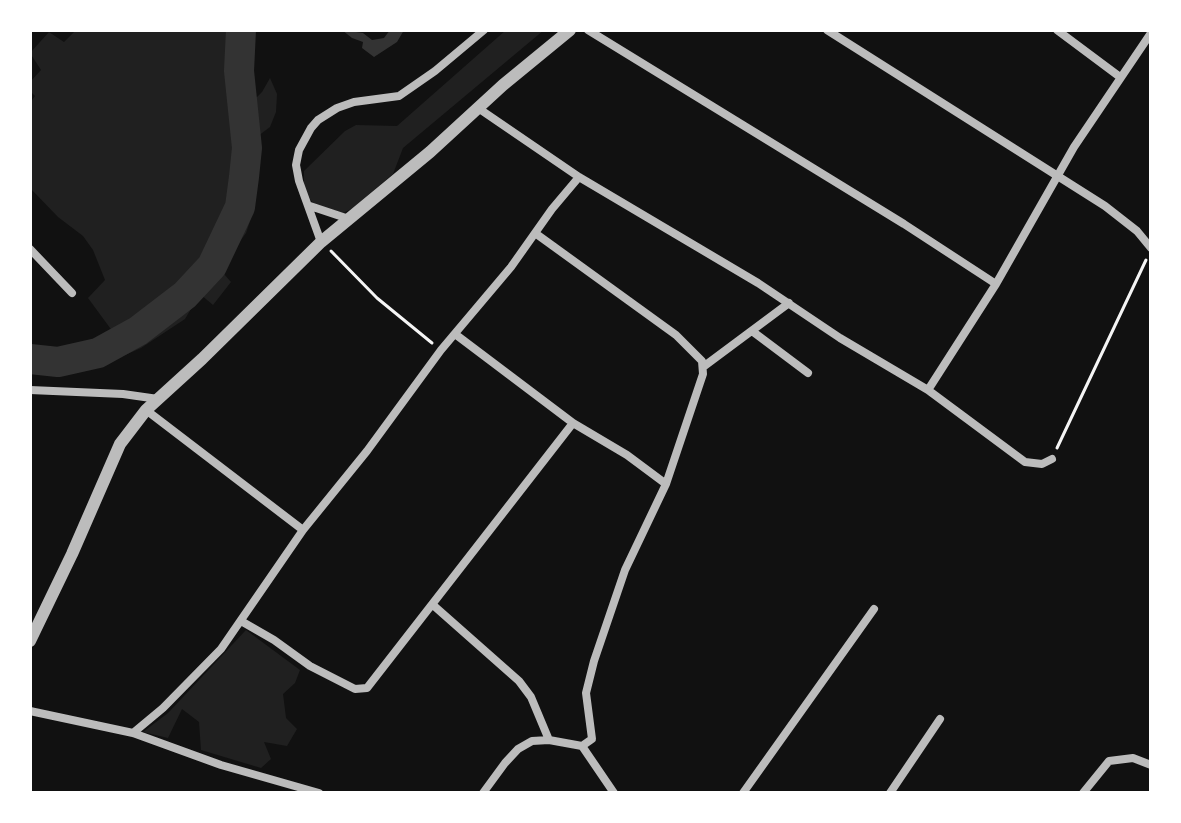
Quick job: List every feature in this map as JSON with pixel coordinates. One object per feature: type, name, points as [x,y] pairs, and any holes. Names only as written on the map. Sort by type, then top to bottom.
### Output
[{"type":"street","points":[[321,242],[296,165],[299,150],[318,120],[354,102],[399,96],[484,30]]},
{"type":"street","points":[[30,641],[120,444],[146,410],[321,242],[570,30]]},
{"type":"street","points":[[588,30],[996,284]]},
{"type":"street","points":[[827,30],[1126,221],[1151,248]]},
{"type":"street","points":[[1057,30],[1120,77]]},
{"type":"street","points":[[928,390],[996,284],[1057,176],[1151,33]]},
{"type":"street","points":[[478,108],[579,177],[928,390],[1025,462],[1042,464],[1052,459]]},
{"type":"street","points":[[133,733],[221,649],[303,530],[579,177]]},
{"type":"street","points":[[310,206],[349,219]]},
{"type":"street","points":[[483,793],[518,749],[532,741],[549,740],[582,746],[590,742],[594,735],[586,693],[594,661],[625,570],[666,484],[703,367],[692,348],[535,233]]},
{"type":"street","points":[[30,249],[72,293]]},
{"type":"street","points":[[703,367],[789,303]]},
{"type":"street","points":[[752,331],[808,373]]},
{"type":"street","points":[[455,334],[573,423],[627,455],[666,484]]},
{"type":"street","points":[[30,390],[123,394],[158,399]]},
{"type":"street","points":[[146,410],[303,530]]},
{"type":"street","points":[[241,621],[310,666],[355,689],[367,688],[573,423]]},
{"type":"street","points":[[433,605],[519,681],[531,697],[549,740]]},
{"type":"street","points":[[743,793],[874,609]]},
{"type":"street","points":[[30,711],[133,733],[291,789],[319,793]]},
{"type":"street","points":[[890,793],[940,719]]},
{"type":"street","points":[[582,746],[614,793]]},
{"type":"street","points":[[1083,793],[1109,761],[1133,758],[1150,764]]},
{"type":"path","points":[[321,242],[377,298],[441,350]]},
{"type":"path","points":[[1052,459],[1151,248]]},
{"type":"shaded area","points":[[76,30],[231,30],[232,64],[251,95],[257,97],[270,78],[277,94],[276,112],[270,127],[254,139],[254,209],[246,233],[230,255],[224,274],[231,282],[213,305],[200,294],[185,319],[125,355],[118,348],[113,332],[88,298],[105,280],[93,250],[83,236],[58,217],[30,188],[30,103],[35,96],[30,91],[30,82],[41,70],[30,53],[49,32],[64,42]]},
{"type":"shaded area","points":[[342,30],[363,33],[372,40],[384,38],[390,30],[404,30],[397,42],[374,57],[362,48],[363,42]]},
{"type":"shaded area","points":[[506,30],[544,30],[403,148],[393,174],[353,208],[343,213],[315,205],[307,196],[304,171],[345,131],[356,125],[397,126]]},
{"type":"shaded area","points":[[246,630],[300,670],[295,683],[283,694],[286,718],[297,729],[287,746],[264,742],[271,759],[261,768],[201,750],[199,722],[182,709],[168,738],[143,732],[168,713]]},
{"type":"waterway","points":[[30,359],[58,362],[98,353],[138,331],[185,295],[212,266],[240,207],[244,177],[247,148],[239,71],[241,30]]}]
